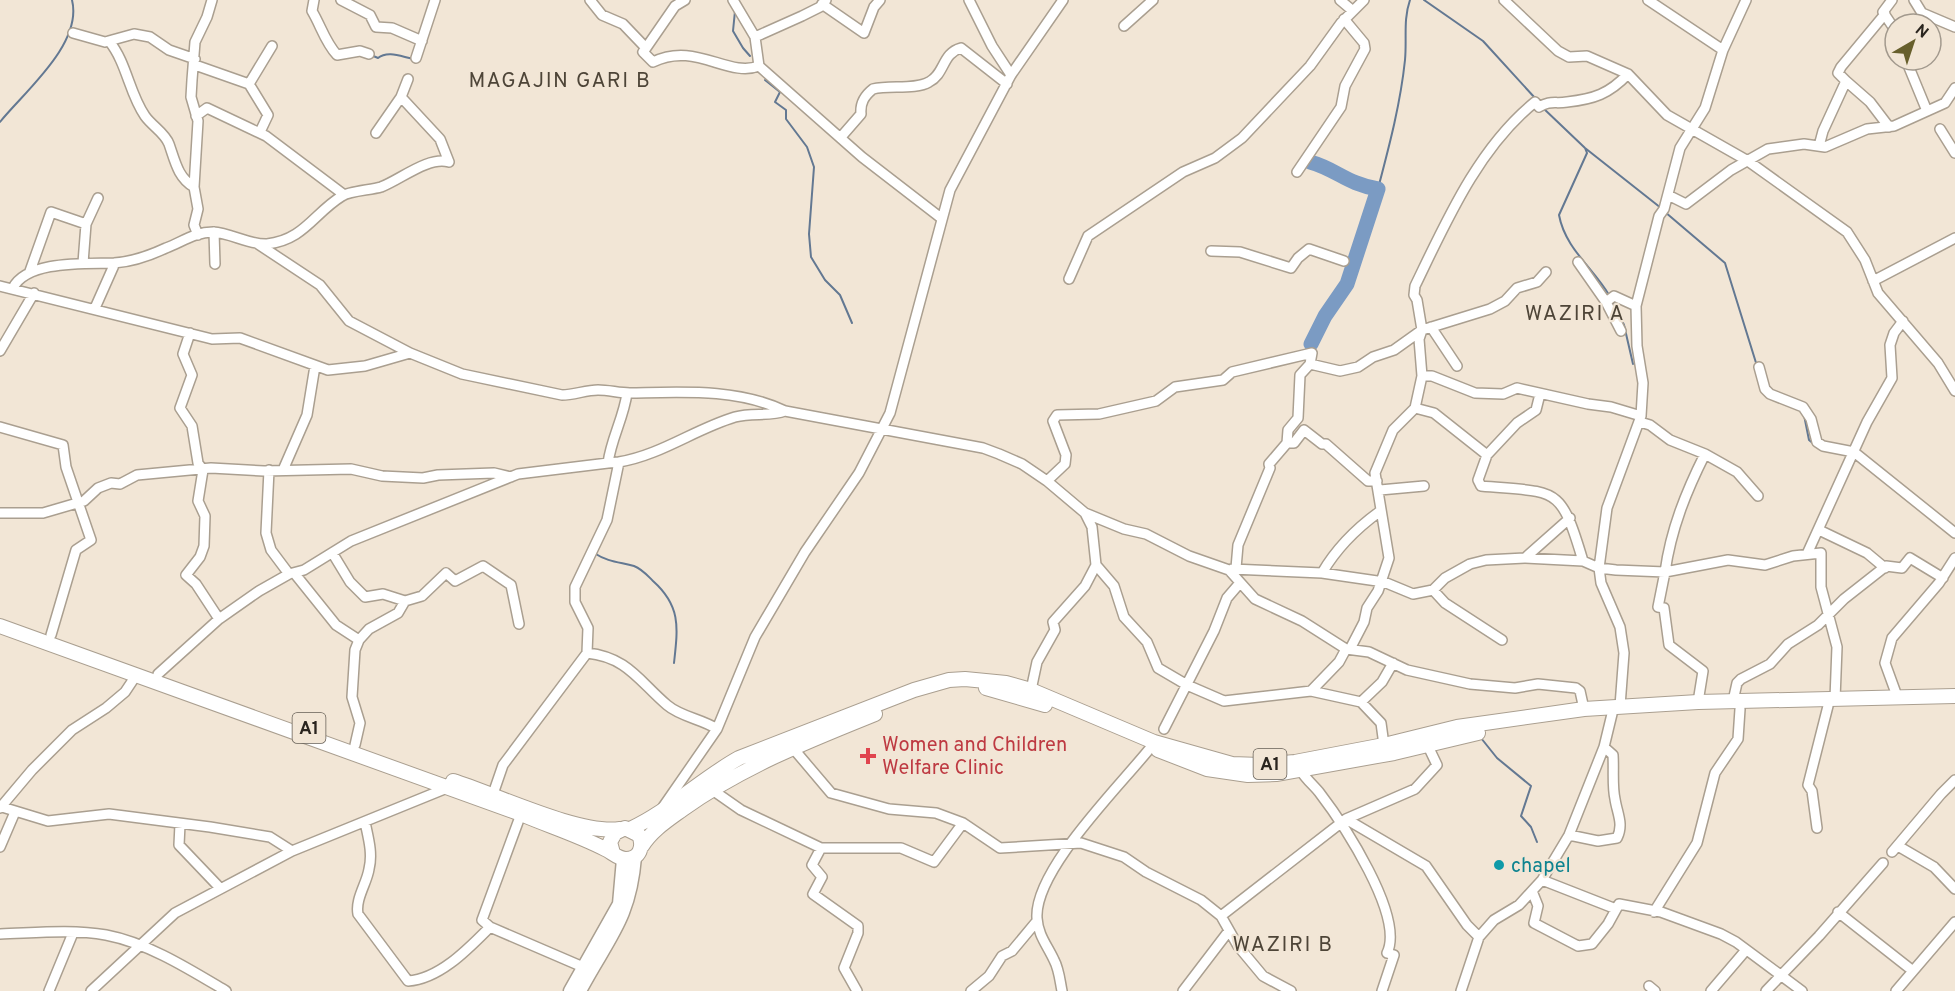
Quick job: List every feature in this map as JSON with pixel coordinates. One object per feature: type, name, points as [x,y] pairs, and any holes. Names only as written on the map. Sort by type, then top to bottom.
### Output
[{"type":"highway","name":"A1","points":[[0,617],[559,819],[606,831],[625,829],[660,811],[739,758],[914,690],[949,680],[972,679],[1006,683],[1030,690],[1154,742],[1232,764],[1287,763],[1384,745],[1457,727],[1584,709],[1831,703],[1955,705]]},
{"type":"highway","name":"A1","points":[[0,626],[628,854],[667,821],[711,789],[792,747],[920,697],[948,689],[976,687],[1002,692],[1054,708],[1188,763],[1228,773],[1248,775],[1301,771],[1524,724],[1616,710],[1698,702],[1736,705]]},
{"type":"highway","name":"A1","points":[[1831,703],[1897,696],[1955,696]]},
{"type":"highway","points":[[625,829],[639,835],[628,854],[610,843],[625,829]]},
{"type":"main road","points":[[570,991],[619,904],[628,854]]},
{"type":"main road","points":[[580,991],[609,945],[627,907],[628,854]]},
{"type":"street","points":[[198,235],[194,225],[198,209],[194,187],[196,117],[191,98],[195,42],[212,0]]},
{"type":"street","points":[[314,0],[312,11],[322,27],[326,43],[337,55],[360,51],[369,54]]},
{"type":"street","points":[[340,0],[370,15],[376,27],[392,28],[422,41]]},
{"type":"street","points":[[416,58],[435,0]]},
{"type":"street","points":[[590,0],[602,15],[623,24],[646,48]]},
{"type":"street","points":[[685,0],[675,6],[643,52],[653,62],[667,55],[707,58],[742,69],[759,66]]},
{"type":"street","points":[[733,0],[755,37],[759,66],[841,137],[941,218]]},
{"type":"street","points":[[755,37],[824,2],[864,33],[874,7],[880,0]]},
{"type":"street","points":[[969,0],[1009,79]]},
{"type":"street","points":[[660,811],[717,729],[754,637],[805,552],[853,483],[883,431],[890,413],[941,218],[957,173],[1009,79],[1063,0]]},
{"type":"street","points":[[1124,26],[1153,0]]},
{"type":"street","points":[[1340,0],[1353,11]]},
{"type":"street","points":[[1069,279],[1088,236],[1183,171],[1215,158],[1242,138],[1310,66],[1344,19],[1364,0]]},
{"type":"street","points":[[1504,0],[1535,32],[1566,56],[1587,56],[1628,74],[1667,115],[1748,161],[1847,232],[1865,260],[1878,293],[1938,363],[1955,391]]},
{"type":"street","points":[[1648,0],[1723,50]]},
{"type":"street","points":[[1466,989],[1479,937],[1494,920],[1519,904],[1542,880],[1569,835],[1616,710],[1624,652],[1620,627],[1601,583],[1599,568],[1607,508],[1640,419],[1643,383],[1637,346],[1636,306],[1680,148],[1705,108],[1723,50],[1746,0]]},
{"type":"street","points":[[1914,0],[1922,13],[1955,27]]},
{"type":"street","points":[[1883,16],[1841,67],[1839,73],[1870,102],[1889,127]]},
{"type":"street","points":[[1297,171],[1341,107],[1346,86],[1365,49],[1364,43],[1344,19]]},
{"type":"street","points":[[73,33],[109,41],[134,34],[150,37],[169,50],[249,84],[268,115],[260,132]]},
{"type":"street","points":[[109,41],[119,53],[141,109],[169,143],[184,181],[194,187]]},
{"type":"street","points":[[249,84],[272,46]]},
{"type":"street","points":[[841,137],[861,114],[860,106],[866,95],[873,89],[928,84],[939,74],[945,59],[957,49],[962,48],[1009,79]]},
{"type":"street","points":[[1911,72],[1927,111]]},
{"type":"street","points":[[1457,366],[1426,328],[1414,295],[1415,286],[1442,235],[1455,201],[1516,117],[1534,102],[1566,103],[1606,94],[1628,74]]},
{"type":"street","points":[[376,133],[401,97],[408,79]]},
{"type":"street","points":[[1820,146],[1823,131],[1846,81]]},
{"type":"street","points":[[1668,195],[1686,204],[1768,149],[1804,144],[1825,147],[1867,129],[1889,127],[1945,103],[1955,88]]},
{"type":"street","points":[[258,244],[277,242],[301,232],[343,194],[381,187],[427,165],[449,162],[440,139],[401,97]]},
{"type":"street","points":[[196,117],[207,108],[260,132],[343,194]]},
{"type":"street","points":[[1940,129],[1955,153]]},
{"type":"street","points":[[83,263],[86,224],[98,198]]},
{"type":"street","points":[[30,271],[35,250],[43,238],[51,212],[86,224]]},
{"type":"street","points":[[214,232],[215,264]]},
{"type":"street","points":[[13,288],[20,278],[30,271],[83,263],[115,263],[167,248],[198,235],[214,232],[258,244],[320,285],[349,321],[410,353],[462,374],[562,395],[576,395],[596,390],[627,393],[679,390],[716,394],[771,404],[785,411],[836,419],[883,431],[983,448],[1022,464],[1047,481],[1085,513],[1124,529],[1146,534],[1189,556],[1233,569],[1322,573],[1379,584],[1384,582],[1413,594],[1433,590],[1445,578],[1470,564],[1486,560],[1525,558],[1583,561],[1599,568],[1665,572],[1728,560],[1765,565],[1807,554],[1822,554],[1821,587],[1837,647],[1831,703],[1808,785],[1812,791],[1816,828]]},
{"type":"street","points":[[1873,281],[1955,238]]},
{"type":"street","points":[[1211,252],[1240,252],[1291,268],[1309,249],[1344,261]]},
{"type":"street","points":[[1578,262],[1610,299],[1621,332]]},
{"type":"street","points":[[96,308],[115,263]]},
{"type":"street","points":[[1310,364],[1340,370],[1358,367],[1372,357],[1394,350],[1426,328],[1490,309],[1505,301],[1517,288],[1537,282],[1546,272]]},
{"type":"street","points":[[0,286],[96,308],[212,339],[240,338],[287,353],[328,370],[352,369],[410,353]]},
{"type":"street","points":[[0,351],[34,293]]},
{"type":"street","points":[[1610,299],[1636,306]]},
{"type":"street","points":[[1807,554],[1868,422],[1892,378],[1890,345],[1894,333],[1903,321]]},
{"type":"street","points":[[1311,691],[1339,662],[1348,649],[1389,558],[1379,512],[1375,472],[1394,430],[1415,408],[1422,376],[1419,339],[1426,328]]},
{"type":"street","points":[[190,333],[183,354],[192,375],[180,408],[192,426],[198,463],[203,470],[198,501],[205,516],[204,546],[200,557],[186,575],[196,584],[219,619]]},
{"type":"street","points":[[1047,481],[1065,464],[1066,455],[1053,421],[1057,415],[1100,414],[1156,401],[1163,394],[1184,384],[1223,380],[1232,372],[1312,353],[1310,364],[1300,375],[1298,418],[1288,430],[1287,443],[1269,464],[1270,468],[1238,545],[1233,569],[1239,584],[1255,599],[1302,621],[1348,649],[1369,652],[1407,670],[1452,682],[1515,688],[1538,684],[1576,688],[1580,691],[1584,709]]},
{"type":"street","points":[[283,470],[307,415],[315,366]]},
{"type":"street","points":[[1759,366],[1765,389],[1770,394],[1803,408],[1810,419],[1817,442],[1823,446],[1854,452],[1874,465],[1955,533]]},
{"type":"street","points":[[1422,376],[1432,376],[1475,393],[1503,394],[1516,388],[1540,394],[1553,394],[1588,404],[1611,406],[1640,419],[1670,440],[1705,454],[1737,472],[1758,496]]},
{"type":"street","points":[[608,463],[625,410],[627,393]]},
{"type":"street","points":[[1540,394],[1536,410],[1517,423],[1487,455],[1478,480],[1481,486],[1545,492],[1559,501],[1570,518],[1583,561]]},
{"type":"street","points":[[1415,408],[1434,413],[1487,455]]},
{"type":"street","points":[[158,674],[219,619],[259,591],[333,554],[351,541],[511,477],[528,472],[619,462],[649,454],[738,416],[774,414],[785,411]]},
{"type":"street","points":[[0,427],[63,445],[66,467],[92,540],[76,550],[51,635]]},
{"type":"street","points":[[1287,443],[1294,443],[1304,430],[1322,444],[1326,444],[1368,481],[1378,485],[1424,486]]},
{"type":"street","points":[[1698,702],[1703,671],[1669,645],[1664,608],[1658,607],[1669,543],[1684,498],[1705,454]]},
{"type":"street","points":[[493,794],[503,765],[586,653],[588,628],[575,602],[575,587],[607,520],[619,462]]},
{"type":"street","points":[[0,513],[43,513],[84,501],[98,488],[111,483],[120,484],[137,475],[214,468],[351,469],[382,476],[423,478],[494,473],[511,477]]},
{"type":"street","points":[[269,470],[266,533],[268,544],[336,625],[359,640]]},
{"type":"street","points":[[1322,573],[1330,559],[1362,525],[1379,512]]},
{"type":"street","points":[[1030,690],[1037,662],[1054,630],[1053,622],[1086,586],[1096,565],[1092,527],[1085,513]]},
{"type":"street","points":[[1525,558],[1570,518]]},
{"type":"street","points":[[1819,530],[1867,553],[1885,568]]},
{"type":"street","points":[[333,554],[350,582],[365,597],[391,595],[405,602]]},
{"type":"street","points":[[1654,912],[1696,843],[1715,773],[1738,739],[1737,682],[1770,663],[1788,644],[1829,616],[1844,599],[1885,568],[1902,568],[1910,558],[1943,578]]},
{"type":"street","points":[[1897,696],[1885,663],[1892,638],[1954,563]]},
{"type":"street","points":[[1096,565],[1114,586],[1124,617],[1147,642],[1158,668],[1187,685],[1224,701],[1311,691],[1361,702],[1381,723],[1384,745]]},
{"type":"street","points":[[355,745],[360,723],[353,702],[352,672],[359,640],[369,629],[398,613],[405,602],[422,596],[446,573],[456,581],[477,567],[483,566],[511,585],[519,624]]},
{"type":"street","points":[[1164,729],[1227,598],[1239,584]]},
{"type":"street","points":[[1433,590],[1445,603],[1502,640]]},
{"type":"street","points":[[586,653],[617,660],[647,684],[667,705],[684,715],[705,721],[717,729]]},
{"type":"street","points":[[1361,702],[1382,682],[1393,663]]},
{"type":"street","points":[[137,674],[125,692],[106,708],[72,730],[32,770],[1,807],[48,821],[110,814],[270,837],[292,851]]},
{"type":"street","points":[[1221,916],[1344,821],[1415,789],[1437,765],[1427,744]]},
{"type":"street","points":[[792,747],[831,793],[910,813],[931,812],[963,823],[1000,848],[1031,848],[1072,843],[1111,851],[1124,857],[1146,872],[1187,891],[1221,916],[1228,932],[1263,976],[1268,991]]},
{"type":"street","points":[[1064,990],[1056,962],[1041,939],[1037,921],[1041,893],[1072,843],[1151,747]]},
{"type":"street","points":[[1569,835],[1598,841],[1617,838],[1619,833],[1620,818],[1614,798],[1613,755],[1604,747]]},
{"type":"street","points":[[1301,771],[1344,821],[1379,890],[1392,934],[1387,953],[1394,955],[1382,991]]},
{"type":"street","points":[[1955,780],[1895,849],[1934,867],[1955,889]]},
{"type":"street","points":[[91,991],[175,913],[292,851],[447,788]]},
{"type":"street","points":[[711,789],[741,810],[821,848],[901,849],[934,862],[963,823]]},
{"type":"street","points":[[0,847],[15,812]]},
{"type":"street","points":[[521,814],[483,915],[484,924],[583,967]]},
{"type":"street","points":[[1344,821],[1425,866],[1467,925],[1479,937]]},
{"type":"street","points":[[365,822],[371,855],[357,910],[408,981],[421,980],[440,969],[469,948],[490,927]]},
{"type":"street","points":[[180,824],[179,845],[220,888]]},
{"type":"street","points":[[821,848],[812,865],[822,877],[813,894],[858,926],[858,933],[844,968],[857,991]]},
{"type":"street","points":[[1766,991],[1819,936],[1883,863]]},
{"type":"street","points":[[1542,880],[1616,909]]},
{"type":"street","points":[[1532,891],[1538,906],[1534,923],[1578,946],[1592,944],[1608,924],[1619,904],[1654,912],[1721,934],[1802,991]]},
{"type":"street","points":[[1838,912],[1913,971]]},
{"type":"street","points":[[970,991],[990,976],[1002,956],[1012,951],[1037,921]]},
{"type":"street","points":[[1896,991],[1955,922]]},
{"type":"street","points":[[1183,991],[1228,932]]},
{"type":"street","points":[[49,991],[73,933]]},
{"type":"street","points":[[0,934],[104,935],[139,946],[181,964],[226,991]]},
{"type":"street","points":[[1711,991],[1746,950]]},
{"type":"street","points":[[1263,976],[1291,991]]},
{"type":"waterway","points":[[0,122],[36,82],[60,50],[69,33],[73,17],[72,0]]},
{"type":"waterway","points":[[1375,200],[1400,96],[1410,0]]},
{"type":"waterway","points":[[1424,0],[1483,41],[1535,98]]},
{"type":"waterway","points":[[735,11],[733,31],[750,56]]},
{"type":"waterway","points":[[371,55],[378,58],[391,54],[414,59]]},
{"type":"waterway","points":[[765,80],[780,92],[775,102],[786,110],[786,119],[807,147],[814,167],[809,234],[811,257],[825,280],[840,295],[852,323]]},
{"type":"waterway","points":[[1542,107],[1585,148],[1661,208]]},
{"type":"waterway","points":[[1585,148],[1587,153],[1559,215],[1562,227],[1573,248],[1609,295]]},
{"type":"waterway","points":[[1310,162],[1358,184],[1378,189],[1347,284],[1325,316],[1311,344]]},
{"type":"waterway","points":[[1665,212],[1725,263],[1757,366]]},
{"type":"waterway","points":[[1612,300],[1624,325],[1633,364]]},
{"type":"waterway","points":[[1804,415],[1809,440],[1815,445]]},
{"type":"waterway","points":[[594,553],[609,560],[637,567],[669,599],[676,618],[674,663]]},
{"type":"waterway","points":[[1481,738],[1497,758],[1531,786],[1521,816],[1531,827],[1537,842]]},
{"type":"place","name":"Women and Children Welfare Clinic","points":[[868,756]]},
{"type":"place","name":"chapel","points":[[1499,865]]},
{"type":"district","name":"MAGAJIN GARI B","points":[[560,80]]},
{"type":"district","name":"WAZIRI A","points":[[1575,313]]},
{"type":"district","name":"WAZIRI B","points":[[1283,944]]}]
